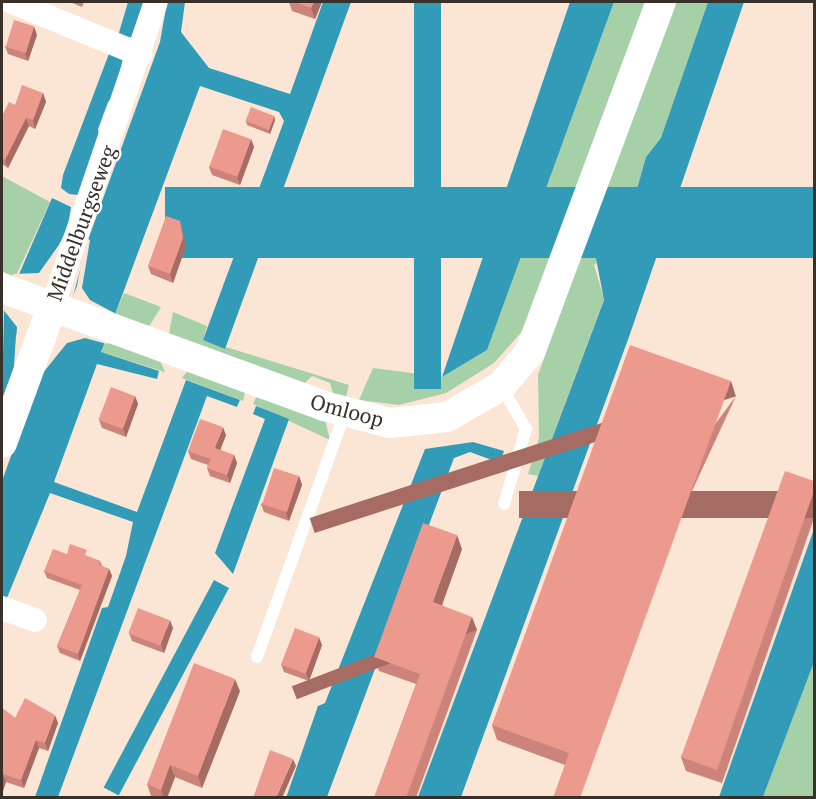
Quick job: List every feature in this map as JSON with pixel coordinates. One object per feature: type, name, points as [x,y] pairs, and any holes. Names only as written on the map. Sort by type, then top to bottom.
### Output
[{"type":"street","points":[[12,2],[141,55]]},
{"type":"street","name":"Middelburgseweg","points":[[2,443],[141,55],[156,2]]},
{"type":"street","name":"Omloop","points":[[2,288],[345,411],[390,423],[447,417],[501,386],[530,352],[661,2]]},
{"type":"street","points":[[4,609],[35,620]]},
{"type":"lane","points":[[501,386],[526,429],[504,504]]},
{"type":"lane","points":[[257,657],[345,411]]},
{"type":"green space","points":[[614,2],[650,2],[534,318],[494,363],[446,393],[399,405],[359,400],[373,368],[442,377],[487,350]]},
{"type":"green space","points":[[673,2],[708,2],[661,139],[646,157],[622,242],[594,265],[604,299],[538,476],[528,474],[539,438],[538,375]]},
{"type":"green space","points":[[2,176],[50,202],[15,278],[2,271]]},
{"type":"green space","points":[[124,293],[161,307],[150,325],[141,328],[115,314]]},
{"type":"green space","points":[[173,312],[207,326],[203,340],[349,385],[346,397],[334,397],[330,383],[312,376],[301,387],[169,334]]},
{"type":"green space","points":[[104,342],[159,358],[165,372],[101,352]]},
{"type":"green space","points":[[189,369],[246,389],[243,401],[182,378]]},
{"type":"green space","points":[[258,393],[325,420],[330,440],[253,404]]},
{"type":"green space","points":[[814,662],[814,797],[763,797]]},
{"type":"water","points":[[128,2],[146,2],[134,37],[123,38],[118,36]]},
{"type":"water","points":[[167,2],[185,2],[181,32],[209,68],[290,94],[323,2],[351,2],[225,349],[203,340],[284,121],[279,112],[200,86],[101,352],[159,371],[157,379],[97,364],[54,482],[137,512],[186,380],[240,400],[237,407],[207,396],[58,797],[35,797],[102,608],[108,607],[126,556],[133,522],[50,493],[2,610],[2,481],[40,375],[59,348],[89,237],[160,42]]},
{"type":"water","points":[[414,2],[441,2],[441,389],[414,389]]},
{"type":"water","points":[[570,2],[614,2],[487,350],[442,377]]},
{"type":"water","points":[[708,2],[744,2],[630,334],[461,797],[418,797],[604,300],[595,253],[622,242],[646,157],[661,138]]},
{"type":"water","points":[[110,51],[123,58],[115,94],[108,102],[98,129],[100,142],[79,195],[69,194],[61,188],[63,175]]},
{"type":"water","points":[[165,187],[814,187],[814,258],[165,258]]},
{"type":"water","points":[[52,198],[71,207],[68,226],[16,336],[14,367],[2,400],[4,309]]},
{"type":"water","points":[[256,406],[289,419],[233,574],[215,553],[265,419],[253,414]]},
{"type":"water","points":[[473,442],[504,451],[500,463],[470,452],[454,458],[327,797],[286,798],[318,706],[325,703],[425,449]]},
{"type":"water","points":[[814,529],[814,662],[763,797],[719,797]]},
{"type":"water","points":[[214,580],[229,588],[119,795],[104,787]]},
{"type":"pier","points":[[68,232],[19,337],[14,371],[17,327],[2,308],[13,274],[39,273]]},
{"type":"pier","points":[[86,238],[90,240],[82,288],[90,300],[118,315],[107,344],[85,338],[67,343],[38,379],[77,286]]},
{"type":"building","points":[[294,2],[314,2],[311,8]]},
{"type":"building","points":[[14,20],[34,26],[26,53],[6,47]]},
{"type":"building","points":[[22,85],[43,93],[33,120],[26,118],[5,160],[2,158],[2,116],[9,102],[15,105]]},
{"type":"building","points":[[251,107],[274,116],[269,130],[246,121]]},
{"type":"building","points":[[223,129],[251,139],[238,177],[209,167]]},
{"type":"building","points":[[166,216],[180,221],[183,238],[170,274],[148,266]]},
{"type":"building","points":[[630,345],[731,381],[580,798],[553,798],[569,753],[492,725]]},
{"type":"building","points":[[111,387],[135,396],[123,429],[98,420]]},
{"type":"building","points":[[200,419],[223,427],[215,448],[234,455],[227,475],[207,468],[211,459],[188,451]]},
{"type":"building","points":[[274,468],[299,476],[287,512],[262,504]]},
{"type":"building","points":[[785,471],[814,481],[814,491],[717,770],[681,757]]},
{"type":"building","points":[[423,523],[457,535],[433,602],[472,617],[406,798],[374,798],[420,674],[374,657]]},
{"type":"building","points":[[70,544],[87,550],[85,555],[100,561],[99,565],[109,569],[78,654],[57,646],[82,585],[44,571],[53,549],[67,554]]},
{"type":"building","points":[[138,608],[170,620],[160,645],[128,633]]},
{"type":"building","points":[[295,628],[319,637],[305,674],[281,664]]},
{"type":"building","points":[[194,663],[235,679],[198,776],[170,765],[161,790],[147,784]]},
{"type":"building","points":[[25,698],[55,715],[45,743],[36,740],[21,780],[3,774],[2,778],[2,708],[15,718]]},
{"type":"building","points":[[270,750],[293,759],[276,798],[253,798]]}]
